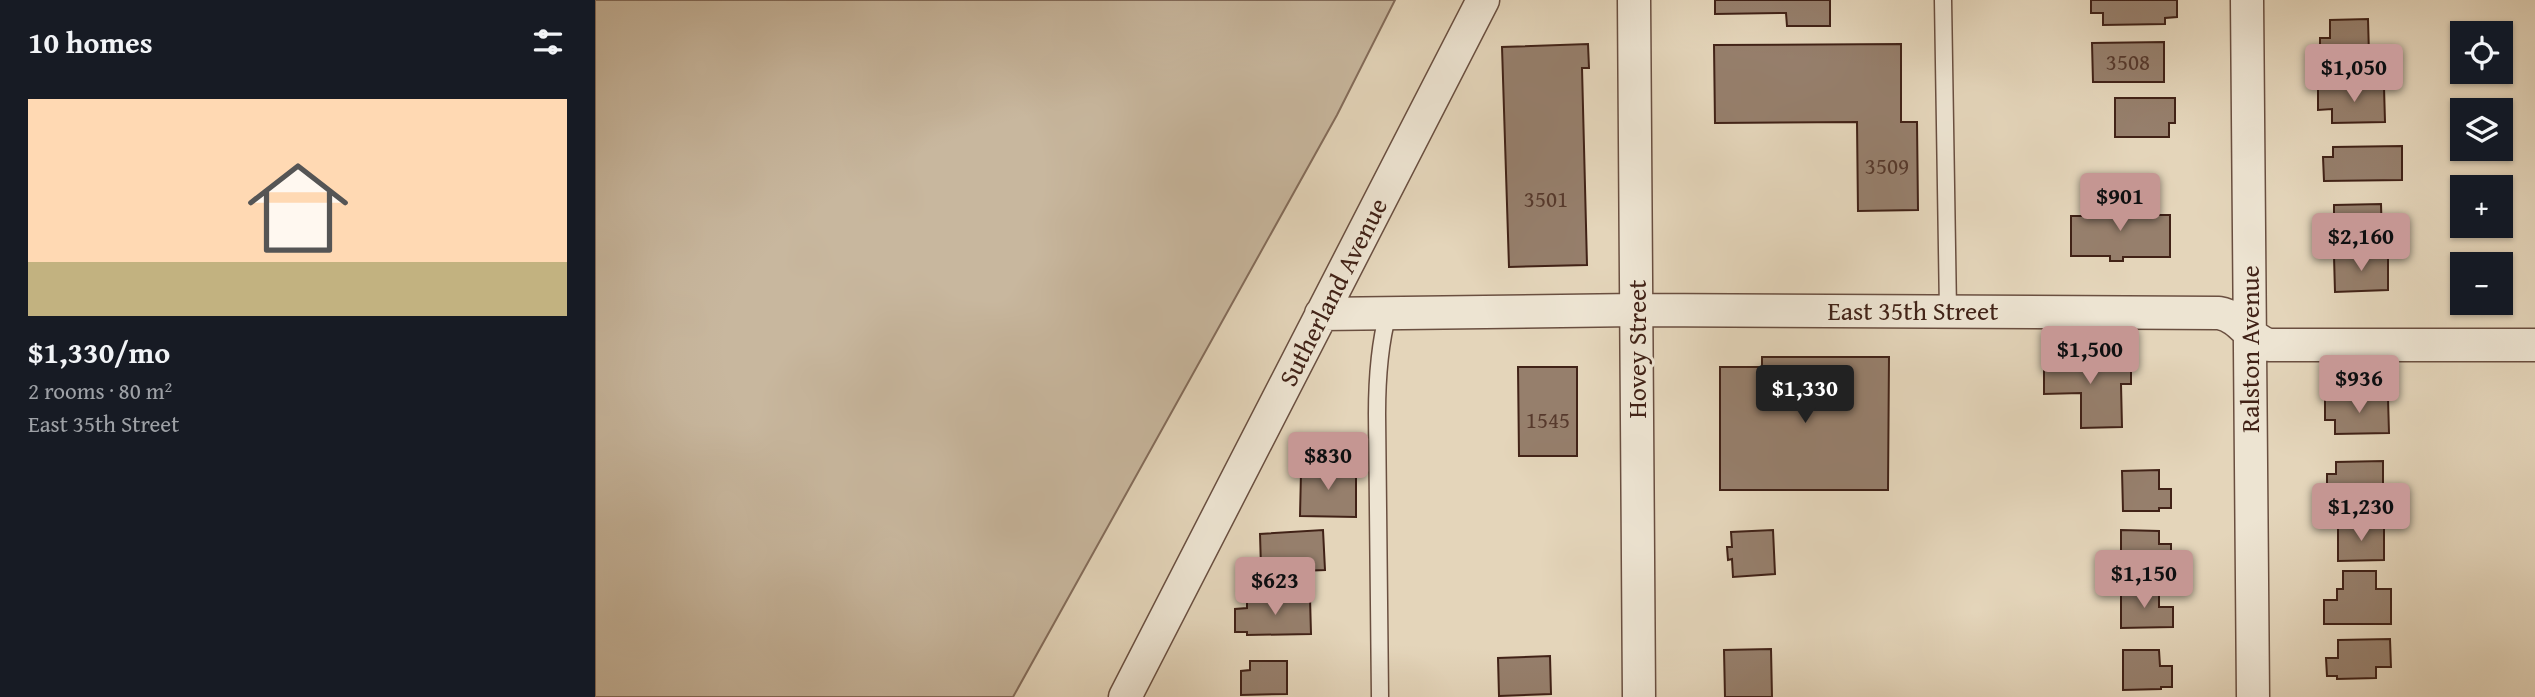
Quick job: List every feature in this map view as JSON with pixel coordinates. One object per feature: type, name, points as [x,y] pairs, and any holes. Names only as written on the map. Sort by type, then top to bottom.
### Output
[{"type":"street","name":"Sutherland Avenue","points":[[1125,697],[1483,0]]},
{"type":"street","name":"Hovey Street","points":[[1634,0],[1639,697]]},
{"type":"street","name":"Ralston Avenue","points":[[2247,0],[2253,697]]},
{"type":"street","name":"East 35th Street","points":[[1321,314],[1636,310],[2219,313],[2240,322],[2264,344],[2276,346],[2535,345]]},
{"type":"lane","points":[[1943,0],[1948,312]]},
{"type":"lane","points":[[1380,697],[1377,414],[1378,369],[1388,313]]},
{"type":"shaded area","points":[[595,0],[1395,0],[1337,115],[1013,697],[595,697]]},
{"type":"building","points":[[1715,0],[1830,0],[1830,26],[1787,26],[1786,13],[1715,14]]},
{"type":"building","points":[[2091,0],[2177,0],[2177,17],[2165,18],[2165,24],[2103,25],[2103,13],[2091,13]]},
{"type":"building","points":[[2368,19],[2369,55],[2320,56],[2320,38],[2330,38],[2330,20]]},
{"type":"building","points":[[2164,42],[2164,82],[2093,82],[2092,43]]},
{"type":"building","points":[[1588,44],[1589,68],[1582,68],[1587,265],[1509,267],[1502,47]]},
{"type":"building","points":[[1901,44],[1901,122],[1917,122],[1918,210],[1858,211],[1857,122],[1715,123],[1714,45]]},
{"type":"building","points":[[2384,87],[2385,122],[2332,123],[2332,109],[2318,110],[2318,89]]},
{"type":"building","points":[[2115,98],[2175,98],[2175,123],[2169,123],[2169,137],[2115,137]]},
{"type":"building","points":[[2402,146],[2402,180],[2324,181],[2323,157],[2333,157],[2333,147]]},
{"type":"building","points":[[2093,201],[2125,201],[2125,216],[2130,216],[2130,210],[2141,210],[2141,215],[2170,215],[2170,257],[2123,257],[2123,261],[2110,261],[2110,256],[2071,256],[2071,216],[2093,216]]},
{"type":"building","points":[[2381,204],[2382,240],[2334,241],[2334,205]]},
{"type":"building","points":[[2388,254],[2388,290],[2335,292],[2334,256]]},
{"type":"building","points":[[2121,356],[2121,365],[2131,364],[2131,384],[2121,384],[2122,427],[2081,428],[2081,393],[2044,394],[2044,357]]},
{"type":"building","points":[[1762,357],[1889,357],[1888,490],[1720,490],[1720,367],[1762,367]]},
{"type":"building","points":[[1518,367],[1577,367],[1577,456],[1519,456]]},
{"type":"building","points":[[2388,398],[2389,433],[2335,434],[2335,420],[2325,420],[2325,399]]},
{"type":"building","points":[[2383,461],[2383,497],[2327,497],[2327,474],[2336,474],[2336,462]]},
{"type":"building","points":[[1317,462],[1335,462],[1335,471],[1356,471],[1356,517],[1300,516],[1301,472],[1316,472]]},
{"type":"building","points":[[2159,470],[2159,489],[2171,489],[2171,508],[2159,508],[2159,511],[2123,511],[2122,471]]},
{"type":"building","points":[[2338,525],[2384,525],[2384,560],[2338,561]]},
{"type":"building","points":[[1323,530],[1325,570],[1272,572],[1272,567],[1261,568],[1260,534]]},
{"type":"building","points":[[1773,530],[1775,574],[1733,577],[1732,559],[1728,560],[1727,547],[1732,547],[1731,532]]},
{"type":"building","points":[[2121,530],[2159,531],[2159,544],[2171,544],[2171,566],[2159,566],[2159,569],[2121,569]]},
{"type":"building","points":[[2343,571],[2376,571],[2376,589],[2391,589],[2391,624],[2324,624],[2324,600],[2337,600],[2337,589],[2343,589]]},
{"type":"building","points":[[2121,590],[2159,590],[2159,607],[2173,607],[2173,627],[2121,628]]},
{"type":"building","points":[[1310,598],[1311,634],[1247,635],[1247,632],[1235,632],[1235,609],[1247,608],[1247,599]]},
{"type":"building","points":[[2390,639],[2391,667],[2376,667],[2376,678],[2337,679],[2337,676],[2327,676],[2326,658],[2338,658],[2338,640]]},
{"type":"building","points":[[1771,649],[1772,697],[1725,697],[1724,650]]},
{"type":"building","points":[[2123,650],[2159,650],[2160,666],[2172,666],[2172,687],[2123,690]]},
{"type":"building","points":[[1550,656],[1551,694],[1499,696],[1498,658]]},
{"type":"building","points":[[1250,661],[1287,661],[1287,694],[1241,695],[1241,671],[1250,670]]}]
